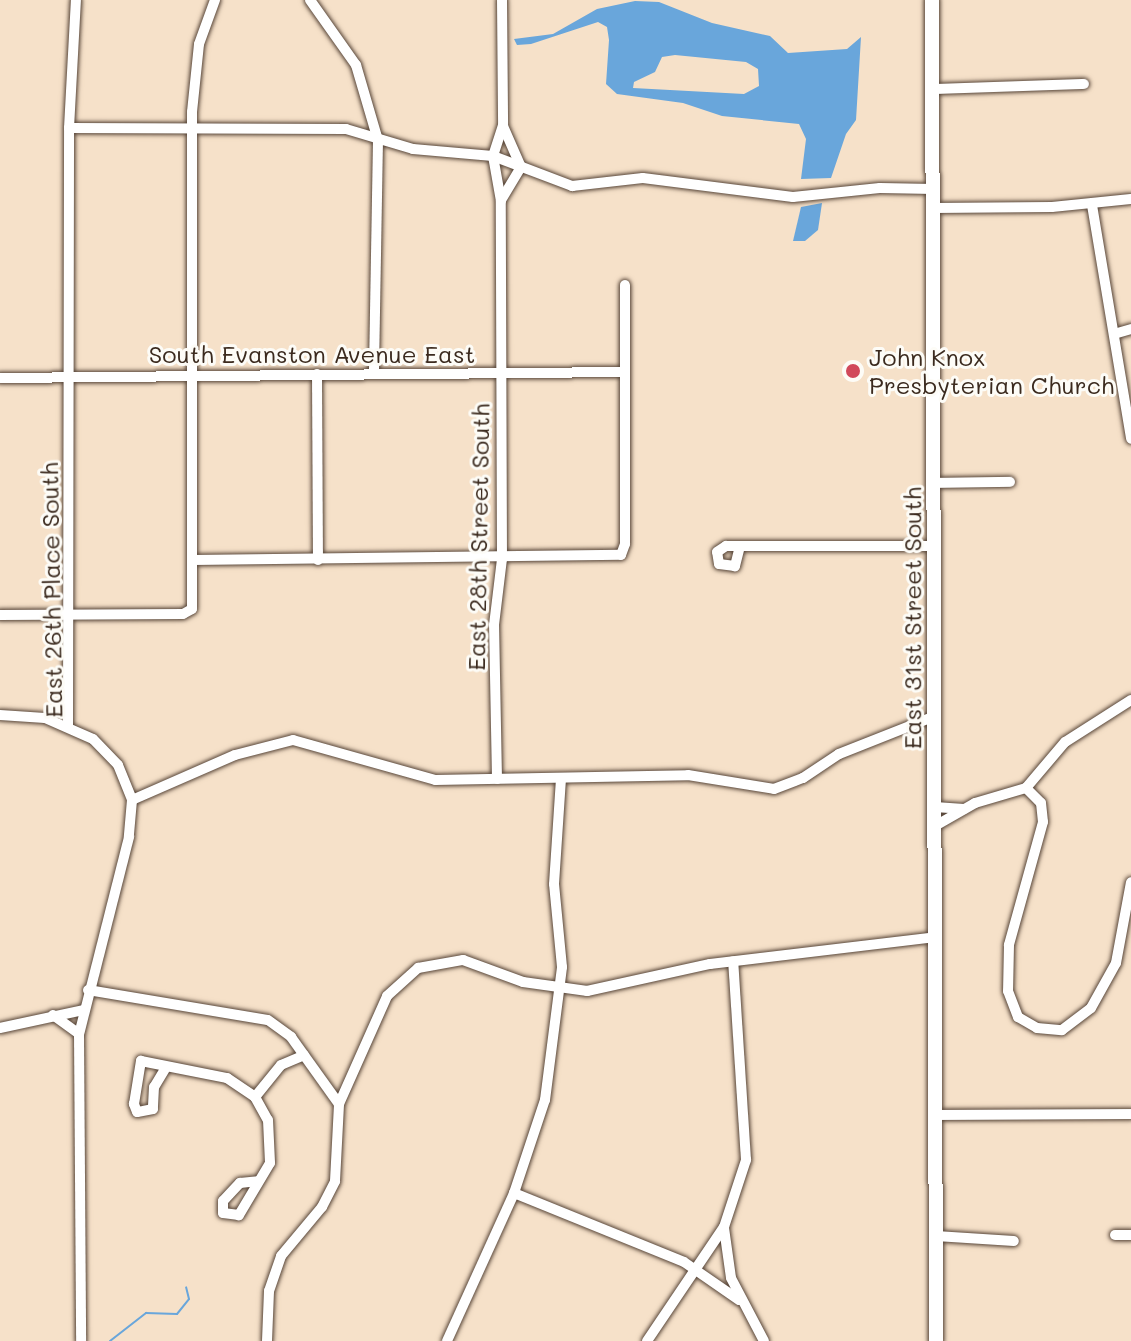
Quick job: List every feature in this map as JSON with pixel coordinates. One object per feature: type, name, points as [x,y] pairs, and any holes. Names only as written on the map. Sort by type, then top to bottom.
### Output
[{"type":"main road","name":"East 31st Street South","points":[[932,0],[936,1341]]},
{"type":"street","name":"East 26th Place South","points":[[76,0],[69,128],[68,726],[112,758],[132,800]]},
{"type":"street","points":[[0,615],[183,614],[192,609],[192,127],[199,44],[215,0]]},
{"type":"street","points":[[310,0],[356,65],[378,140],[374,374]]},
{"type":"street","name":"East 28th Street South","points":[[497,779],[494,625],[502,559],[501,201],[493,156],[503,126],[502,0]]},
{"type":"street","points":[[933,89],[1084,84]]},
{"type":"street","name":"East 28th Street South","points":[[503,126],[521,167]]},
{"type":"street","points":[[69,128],[333,128],[413,149],[493,156],[572,186],[643,178],[793,197],[880,188],[934,189]]},
{"type":"street","points":[[501,201],[521,167]]},
{"type":"street","points":[[933,208],[1092,205],[1131,199]]},
{"type":"street","points":[[1092,205],[1100,278],[1114,334],[1131,439]]},
{"type":"street","points":[[193,560],[502,559],[621,555],[625,544],[625,285]]},
{"type":"street","points":[[1114,334],[1131,329]]},
{"type":"street","name":"South Evanston Avenue East","points":[[0,378],[625,372]]},
{"type":"street","points":[[317,374],[318,560]]},
{"type":"street","points":[[934,483],[1010,482]]},
{"type":"street","points":[[740,546],[934,546]]},
{"type":"street","points":[[935,826],[964,809],[1026,788],[1065,742],[1131,700]]},
{"type":"street","points":[[0,715],[45,718],[68,726]]},
{"type":"street","points":[[81,1341],[79,1034],[129,837],[132,800],[262,745],[293,740],[412,777],[497,779],[688,775],[774,789],[803,778],[839,754],[935,716]]},
{"type":"street","points":[[447,1341],[514,1193],[545,1100],[562,967],[554,863],[561,778]]},
{"type":"street","points":[[1026,788],[1041,803],[1043,822],[1009,945],[1008,991],[1018,1017],[1037,1028],[1062,1030],[1091,1008],[1116,963],[1131,882]]},
{"type":"street","points":[[935,807],[964,809]]},
{"type":"street","points":[[267,1341],[269,1291],[276,1269],[335,1181],[339,1104],[348,1081],[387,996],[418,968],[463,960],[557,989],[587,991],[733,961],[935,937]]},
{"type":"street","points":[[647,1341],[724,1227],[746,1160],[742,1037],[733,961]]},
{"type":"street","points":[[88,990],[268,1020],[304,1055],[339,1104]]},
{"type":"street","points":[[0,1028],[83,1010]]},
{"type":"street","points":[[53,1015],[79,1034]]},
{"type":"street","points":[[255,1097],[281,1065],[304,1055]]},
{"type":"street","points":[[165,1069],[154,1087],[153,1109],[137,1112],[137,1063],[145,1061],[165,1069],[227,1078],[255,1097],[268,1120],[271,1141],[270,1163],[258,1181]]},
{"type":"street","points":[[324,1082],[348,1081]]},
{"type":"street","points":[[936,1115],[1131,1114]]},
{"type":"street","points":[[514,1193],[697,1268],[739,1300]]},
{"type":"street","points":[[724,1227],[739,1300],[764,1341]]},
{"type":"street","points":[[1115,1235],[1131,1235]]},
{"type":"street","points":[[936,1236],[1014,1241]]},
{"type":"water","points":[[635,1],[659,2],[712,23],[770,36],[788,53],[847,49],[861,37],[856,120],[846,134],[831,178],[801,179],[806,139],[799,124],[722,116],[683,103],[617,94],[606,84],[609,40],[607,27],[598,22],[531,44],[517,45],[514,39],[553,34],[597,9]],"holes":[[[675,55],[746,62],[758,69],[759,86],[744,94],[633,88],[634,82],[655,72],[662,57]]]},
{"type":"water","points":[[822,203],[818,230],[805,241],[793,241],[801,207]]},
{"type":"waterway","points":[[110,1341],[146,1313],[177,1314],[189,1299],[186,1287]]},
{"type":"place","name":"John Knox Presbyterian Church","points":[[853,371]]}]
